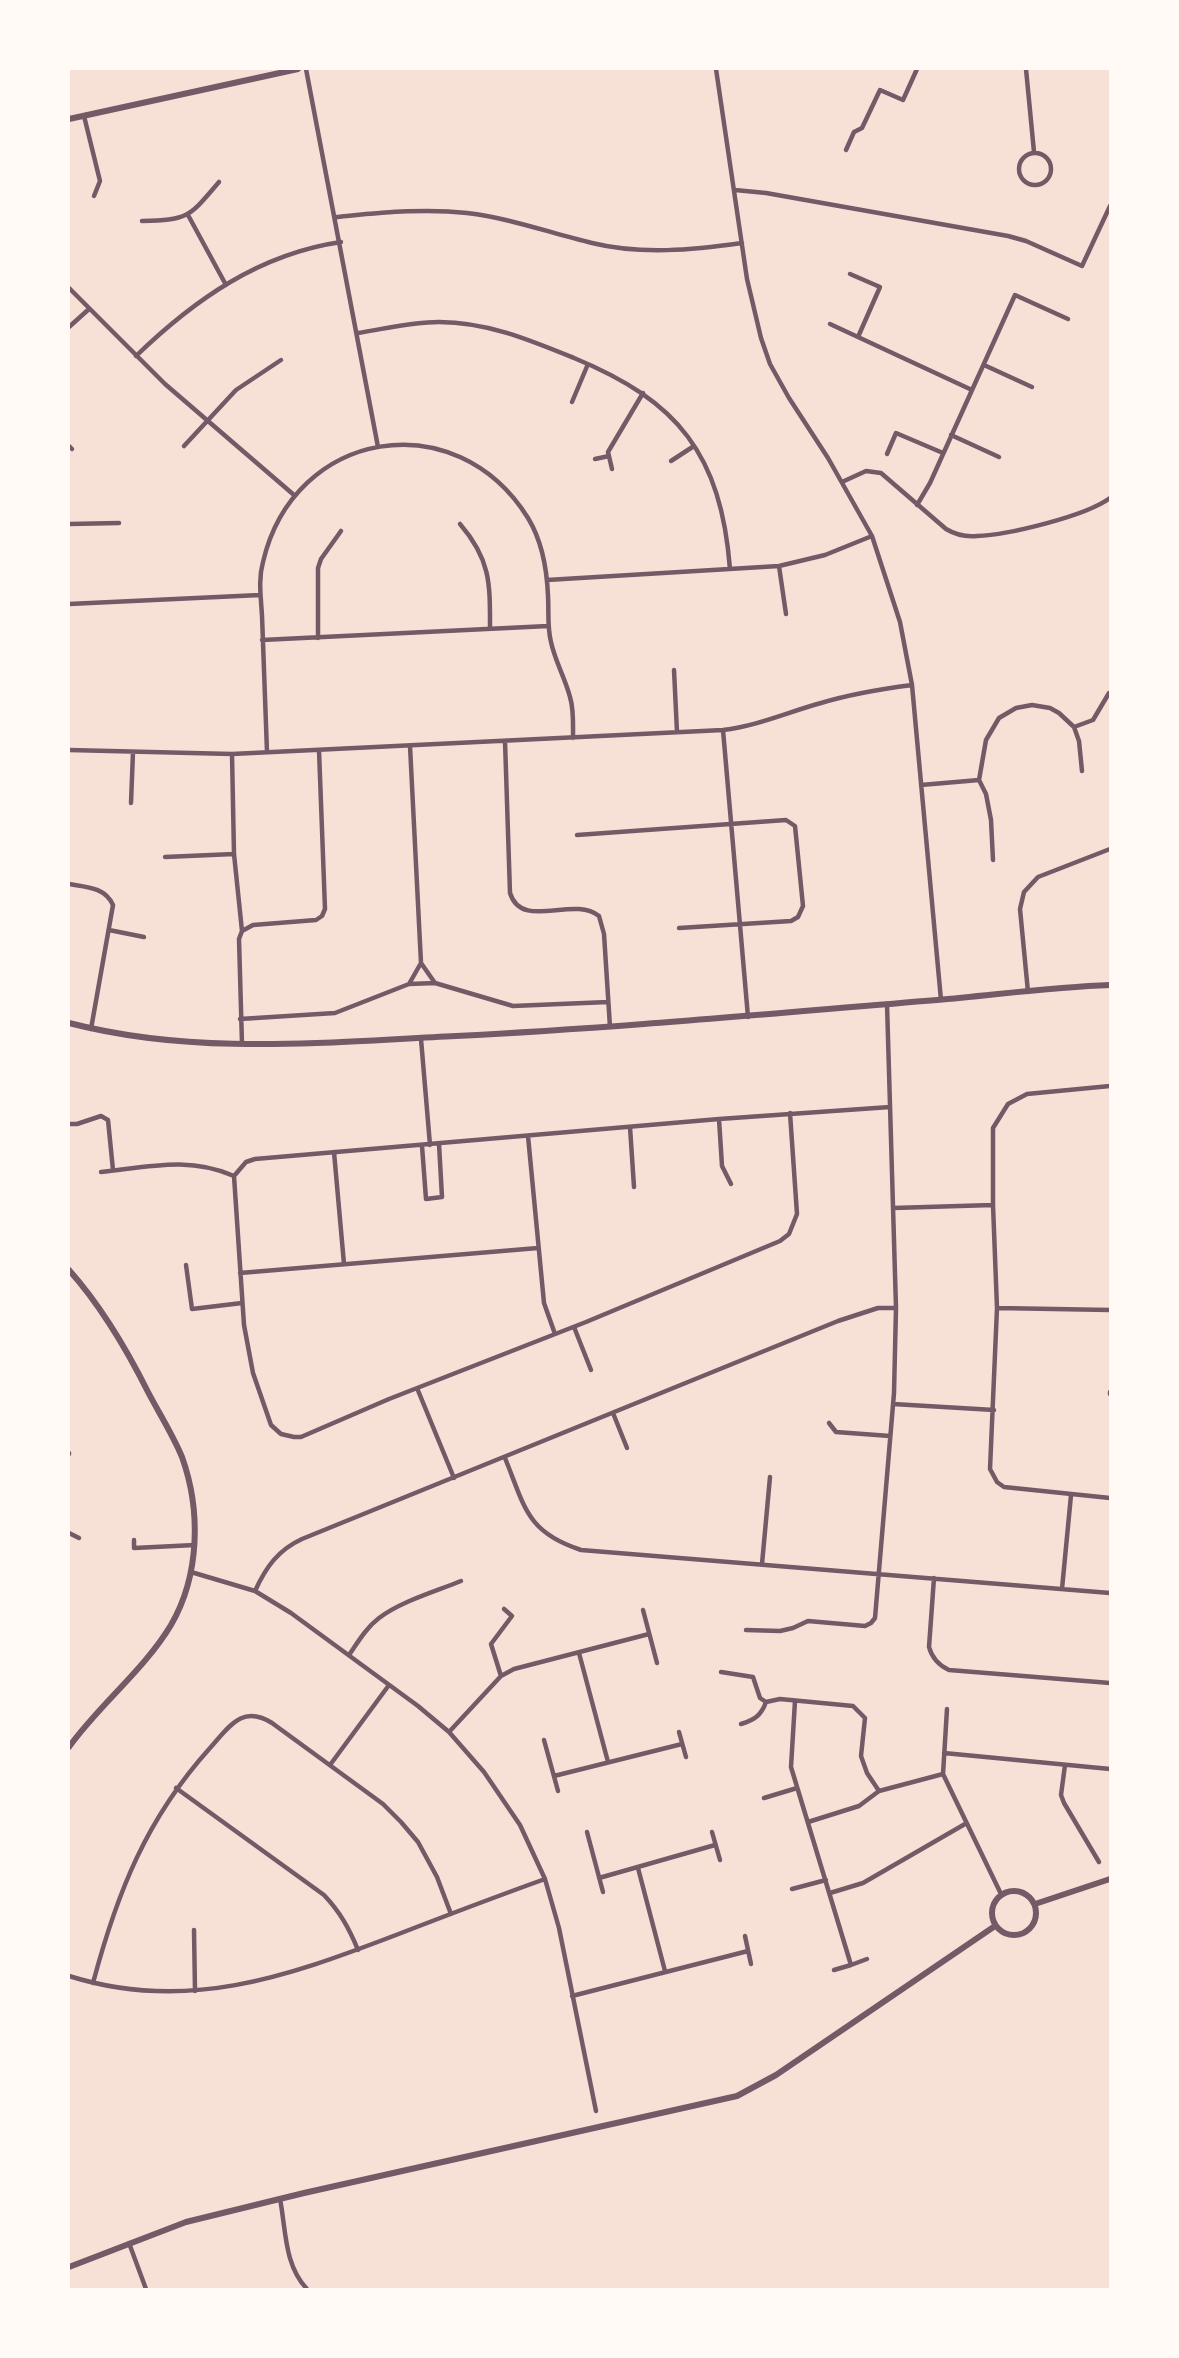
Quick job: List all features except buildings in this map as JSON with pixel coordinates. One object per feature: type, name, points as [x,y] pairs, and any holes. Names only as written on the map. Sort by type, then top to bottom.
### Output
[{"type":"street","points":[[69,119],[298,69]]},
{"type":"street","points":[[306,69],[341,242],[378,447]]},
{"type":"street","points":[[716,69],[754,314],[771,364],[789,398],[842,482],[872,536],[900,622],[912,685],[941,1000]]},
{"type":"street","points":[[846,150],[854,132],[862,128],[880,90],[903,100],[917,69]]},
{"type":"street","points":[[1026,69],[1034,152]]},
{"type":"street","points":[[84,116],[100,181],[94,196]]},
{"type":"street","points":[[1034,152],[1045,156],[1052,168],[1049,179],[1036,185],[1025,182],[1019,170],[1022,159],[1034,152]]},
{"type":"street","points":[[142,221],[177,220],[188,215],[219,182]]},
{"type":"street","points":[[735,190],[766,193],[1008,236],[1026,241],[1082,266],[1110,206]]},
{"type":"street","points":[[335,217],[400,211],[466,213],[526,225],[593,244],[625,249],[663,251],[742,243]]},
{"type":"street","points":[[188,215],[226,285]]},
{"type":"street","points":[[136,356],[175,319],[206,296],[285,256],[341,242]]},
{"type":"street","points":[[850,274],[880,287],[858,337]]},
{"type":"street","points":[[69,288],[136,356],[206,421],[294,495]]},
{"type":"street","points":[[917,505],[1016,295],[1068,319]]},
{"type":"street","points":[[69,327],[88,309]]},
{"type":"street","points":[[358,333],[411,324],[439,322],[474,324],[517,335],[614,375],[643,393],[668,413],[694,446],[707,468],[727,532],[730,569]]},
{"type":"street","points":[[831,324],[972,390]]},
{"type":"street","points":[[184,446],[236,390],[281,360]]},
{"type":"street","points":[[572,402],[588,364]]},
{"type":"street","points":[[984,364],[1032,387]]},
{"type":"street","points":[[612,469],[608,452],[643,393]]},
{"type":"street","points":[[887,454],[896,433],[943,453]]},
{"type":"street","points":[[951,435],[999,457]]},
{"type":"street","points":[[267,752],[260,576],[266,549],[282,511],[294,495],[318,472],[351,454],[378,447],[413,445],[442,449],[486,472],[505,489],[529,519],[540,547],[547,580],[548,626],[555,658],[570,695],[573,738]]},
{"type":"street","points":[[671,461],[694,446]]},
{"type":"street","points":[[595,459],[609,456]]},
{"type":"street","points":[[842,482],[866,471],[881,473],[946,530],[957,535],[976,536],[1066,518],[1100,506],[1110,498]]},
{"type":"street","points":[[69,524],[119,522]]},
{"type":"street","points":[[460,524],[473,540],[487,568],[490,629]]},
{"type":"street","points":[[318,638],[318,568],[321,559],[341,531]]},
{"type":"street","points":[[547,580],[779,566],[825,555],[872,536]]},
{"type":"street","points":[[779,566],[786,615]]},
{"type":"street","points":[[69,604],[260,595]]},
{"type":"street","points":[[262,640],[548,626]]},
{"type":"street","points":[[674,670],[677,732]]},
{"type":"street","points":[[69,750],[232,754],[723,730],[741,728],[820,703],[869,691],[912,685]]},
{"type":"street","points":[[1074,727],[1093,720],[1109,693]]},
{"type":"street","points":[[993,860],[992,820],[986,794],[979,780],[986,740],[996,721],[1008,711],[1023,706],[1040,705],[1059,713],[1074,727],[1079,741],[1082,771]]},
{"type":"street","points":[[723,730],[748,1017]]},
{"type":"street","points":[[505,741],[510,893],[513,902],[524,910],[584,908],[599,916],[604,934],[610,1027]]},
{"type":"street","points":[[410,746],[421,963],[435,984]]},
{"type":"street","points":[[242,932],[253,925],[316,920],[322,916],[325,909],[319,750]]},
{"type":"street","points":[[131,803],[133,752]]},
{"type":"street","points":[[232,754],[234,854],[242,932],[239,939],[242,1044]]},
{"type":"street","points":[[921,785],[979,780]]},
{"type":"street","points":[[577,835],[786,820],[795,826],[802,906],[798,917],[791,921],[679,928]]},
{"type":"street","points":[[1028,992],[1020,909],[1024,892],[1038,877],[1110,849]]},
{"type":"street","points":[[165,857],[234,854]]},
{"type":"street","points":[[69,884],[100,891],[110,897],[113,905],[91,1029]]},
{"type":"street","points":[[108,930],[144,937]]},
{"type":"street","points":[[409,984],[421,963]]},
{"type":"street","points":[[240,1018],[335,1013],[409,984],[435,984],[513,1006],[608,1002]]},
{"type":"street","points":[[69,1023],[148,1039],[242,1044],[421,1039],[748,1017],[1110,985]]},
{"type":"street","points":[[746,1630],[780,1631],[808,1621],[869,1625],[875,1618],[880,1574],[885,1477],[893,1404],[896,1308],[887,1004]]},
{"type":"street","points":[[421,1039],[430,1145]]},
{"type":"street","points":[[1110,1086],[1026,1094],[1008,1104],[993,1128],[997,1308],[990,1469],[997,1482],[1012,1489],[1110,1498]]},
{"type":"street","points":[[790,1113],[797,1214],[789,1234],[773,1245],[301,1437],[281,1434],[268,1419],[253,1373],[242,1303],[234,1176],[241,1166],[255,1159],[790,1113],[890,1107]]},
{"type":"street","points":[[69,1124],[77,1124],[101,1116],[108,1120],[113,1170]]},
{"type":"street","points":[[719,1119],[722,1166],[731,1184]]},
{"type":"street","points":[[630,1127],[634,1187]]},
{"type":"street","points":[[528,1136],[544,1303],[555,1334]]},
{"type":"street","points":[[422,1146],[426,1199],[442,1197],[439,1144]]},
{"type":"street","points":[[334,1152],[344,1264]]},
{"type":"street","points":[[101,1172],[186,1164],[207,1166],[234,1176]]},
{"type":"street","points":[[893,1208],[993,1205]]},
{"type":"street","points":[[240,1273],[538,1248]]},
{"type":"street","points":[[186,1264],[192,1309],[242,1303]]},
{"type":"street","points":[[69,1270],[93,1297],[114,1328],[181,1456],[195,1518],[195,1545],[191,1572],[172,1624],[153,1652],[101,1707],[69,1747]]},
{"type":"street","points":[[255,1591],[264,1570],[286,1546],[838,1321],[878,1308],[896,1308]]},
{"type":"street","points":[[997,1308],[1110,1310]]},
{"type":"street","points":[[574,1327],[591,1370]]},
{"type":"street","points":[[417,1388],[454,1478]]},
{"type":"street","points":[[893,1404],[994,1410]]},
{"type":"street","points":[[613,1413],[627,1448]]},
{"type":"street","points":[[829,1423],[836,1432],[890,1436]]},
{"type":"street","points":[[505,1458],[533,1522],[545,1533],[581,1550],[1110,1593]]},
{"type":"street","points":[[762,1564],[770,1477]]},
{"type":"street","points":[[1062,1589],[1071,1495]]},
{"type":"street","points":[[69,1533],[79,1538]]},
{"type":"street","points":[[134,1540],[134,1548],[195,1545]]},
{"type":"street","points":[[191,1572],[255,1591],[291,1613],[389,1684],[449,1732],[484,1772],[520,1825],[545,1879],[559,1928],[596,2111]]},
{"type":"street","points":[[934,1578],[929,1647],[931,1654],[942,1667],[949,1670],[1110,1683]]},
{"type":"street","points":[[349,1655],[366,1631],[379,1618],[404,1604],[461,1581]]},
{"type":"street","points":[[501,1676],[491,1644],[512,1616],[504,1609]]},
{"type":"street","points":[[643,1610],[657,1662]]},
{"type":"street","points":[[449,1732],[501,1676],[514,1669],[649,1634]]},
{"type":"street","points":[[579,1653],[608,1762]]},
{"type":"street","points":[[721,1672],[753,1677],[760,1698],[766,1702],[780,1699],[853,1706],[865,1718],[861,1756],[867,1773],[879,1791]]},
{"type":"street","points":[[330,1765],[389,1684]]},
{"type":"street","points":[[795,1701],[791,1767],[851,1965]]},
{"type":"street","points":[[741,1724],[755,1719],[763,1710],[766,1702]]},
{"type":"street","points":[[947,1709],[943,1774],[965,1824],[1001,1894]]},
{"type":"street","points":[[93,1983],[119,1896],[143,1844],[176,1788],[223,1734],[237,1720],[247,1716],[262,1717],[384,1804],[418,1842],[437,1877],[451,1914]]},
{"type":"street","points":[[679,1732],[686,1757]]},
{"type":"street","points":[[544,1740],[558,1791]]},
{"type":"street","points":[[554,1776],[682,1744]]},
{"type":"street","points":[[944,1753],[1110,1769]]},
{"type":"street","points":[[1065,1765],[1061,1795],[1099,1862]]},
{"type":"street","points":[[808,1822],[859,1806],[879,1791],[943,1774]]},
{"type":"street","points":[[176,1788],[324,1895],[338,1910],[350,1929],[358,1950]]},
{"type":"street","points":[[764,1798],[797,1788]]},
{"type":"street","points":[[830,1893],[863,1883],[965,1824]]},
{"type":"street","points":[[586,1832],[603,1892]]},
{"type":"street","points":[[712,1832],[720,1860]]},
{"type":"street","points":[[599,1878],[716,1845]]},
{"type":"street","points":[[638,1868],[665,1971]]},
{"type":"street","points":[[69,1976],[93,1983],[154,1992],[195,1991],[239,1986],[289,1974],[358,1950],[545,1879]]},
{"type":"street","points":[[1035,1904],[1110,1879]]},
{"type":"street","points":[[792,1889],[826,1880]]},
{"type":"street","points":[[1018,1891],[1028,1895],[1035,1904],[1036,1918],[1028,1931],[1013,1935],[1005,1934],[995,1926],[991,1912],[993,1904],[1001,1894],[1018,1891]]},
{"type":"street","points":[[69,2267],[186,2222],[737,2096],[776,2075],[995,1926]]},
{"type":"street","points":[[194,1930],[195,1991]]},
{"type":"street","points":[[745,1936],[751,1964]]},
{"type":"street","points":[[572,1996],[748,1951]]},
{"type":"street","points":[[834,1970],[867,1959]]},
{"type":"street","points":[[280,2199],[288,2255],[299,2280],[307,2289]]},
{"type":"street","points":[[129,2242],[146,2289]]}]
